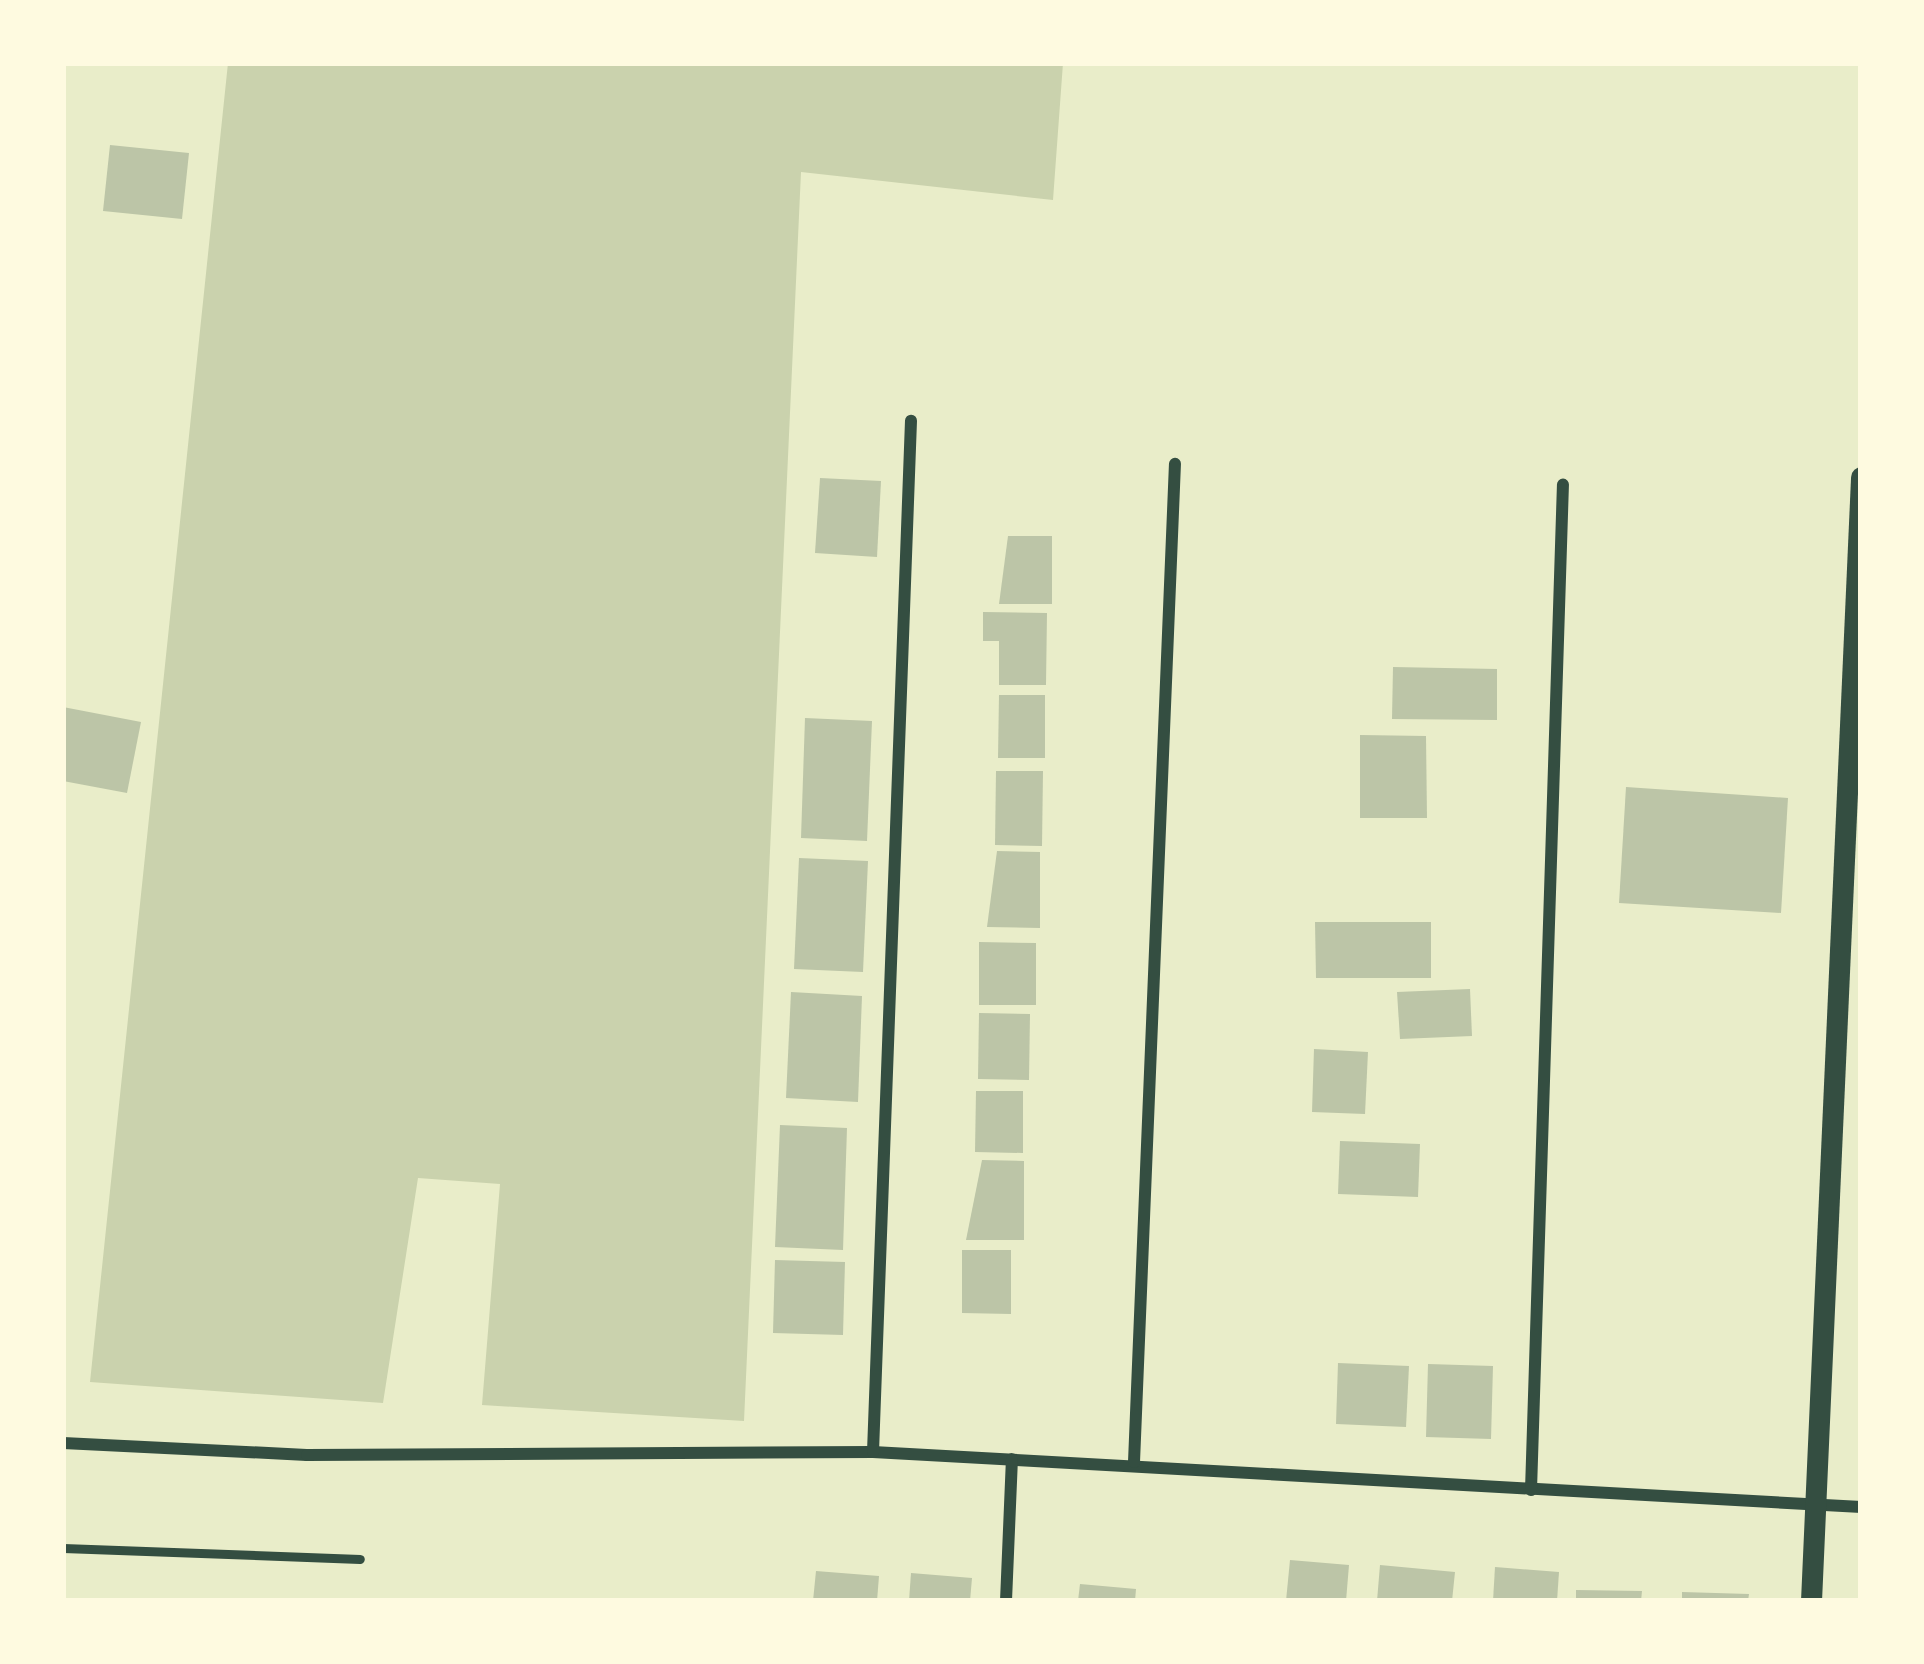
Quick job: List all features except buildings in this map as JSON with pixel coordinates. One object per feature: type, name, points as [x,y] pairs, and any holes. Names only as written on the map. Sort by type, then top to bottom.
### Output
[{"type":"street","points":[[873,1452],[911,421]]},
{"type":"street","points":[[1134,1462],[1175,464]]},
{"type":"street","points":[[1811,1601],[1835,968],[1861,477]]},
{"type":"street","points":[[1531,1490],[1563,484]]},
{"type":"street","points":[[1835,968],[1861,970]]},
{"type":"street","points":[[63,1443],[307,1455],[873,1452],[1134,1462],[1861,1507]]},
{"type":"street","points":[[1006,1601],[1012,1459]]},
{"type":"lane","points":[[63,1548],[360,1559]]},
{"type":"green space","points":[[228,63],[1063,63],[1053,200],[801,172],[744,1421],[482,1405],[500,1184],[418,1178],[383,1403],[90,1382]]}]
